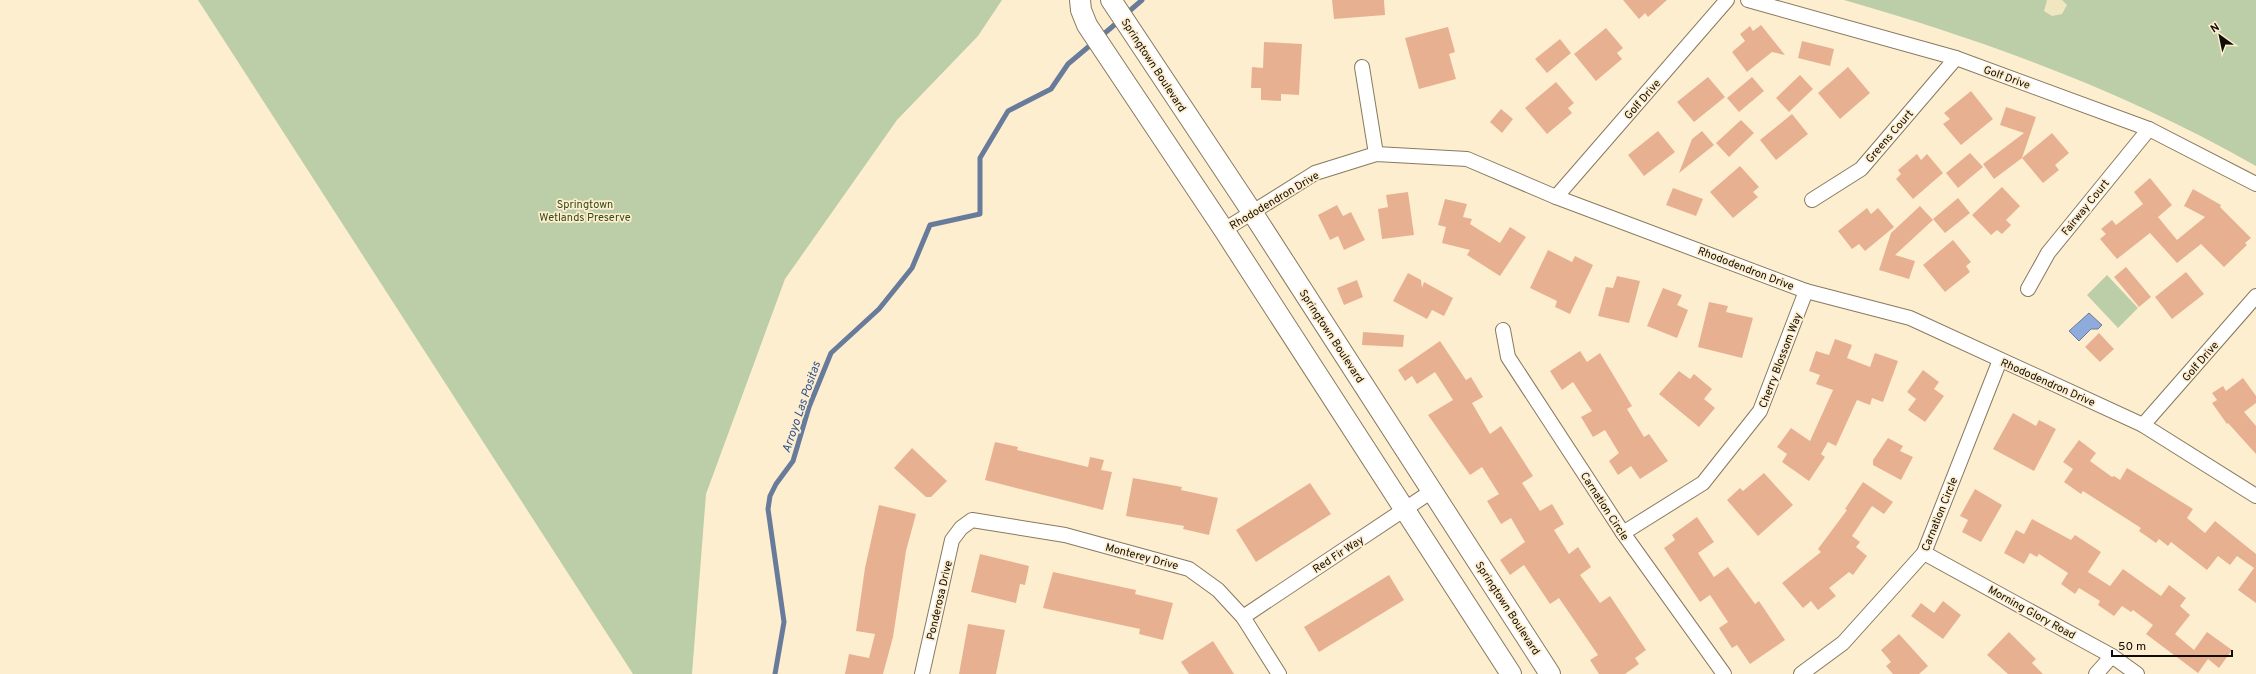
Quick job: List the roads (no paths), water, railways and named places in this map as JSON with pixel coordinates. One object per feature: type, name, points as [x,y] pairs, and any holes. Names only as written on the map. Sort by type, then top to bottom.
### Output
[{"type":"street","points":[[1080,0],[1081,10],[1088,25],[1224,230],[1511,674]]},
{"type":"street","name":"Golf Drive","points":[[1556,197],[1727,0]]},
{"type":"street","name":"Golf Drive","points":[[1748,0],[1956,58],[2149,129],[2256,184]]},
{"type":"street","name":"Springtown Boulevard","points":[[1113,3],[1252,212],[1550,674]]},
{"type":"street","name":"Greens Court","points":[[1812,200],[1861,169],[1956,58]]},
{"type":"street","points":[[1362,67],[1376,154]]},
{"type":"street","name":"Fairway Court","points":[[2028,289],[2048,253],[2149,129]]},
{"type":"street","name":"Rhododendron Drive","points":[[1224,230],[1315,173],[1376,154],[1467,159],[1556,197],[1806,291],[1910,318],[2143,425],[2256,496]]},
{"type":"street","name":"Cherry Blossom Way","points":[[1623,533],[1703,483],[1760,411],[1806,291]]},
{"type":"street","name":"Golf Drive","points":[[2143,425],[2256,296]]},
{"type":"street","name":"Carnation Circle","points":[[1504,330],[1508,357],[1623,533],[1724,674]]},
{"type":"street","name":"Carnation Circle","points":[[1801,674],[1843,642],[1924,553],[2000,360]]},
{"type":"street","name":"Red Fir Way","points":[[1243,617],[1404,508],[1432,491]]},
{"type":"street","name":"Monterey Drive","points":[[961,528],[972,520],[987,521],[1064,535],[1188,569],[1218,590],[1243,617],[1279,674]]},
{"type":"street","name":"Ponderosa Drive","points":[[922,674],[952,540],[961,528]]},
{"type":"street","name":"Morning Glory Road","points":[[1924,553],[2112,656],[2137,674]]},
{"type":"street","points":[[2096,674],[2112,656]]},
{"type":"water","points":[[2089,313],[2102,325],[2098,329],[2091,329],[2079,341],[2069,331]]},
{"type":"waterway","name":"Arroyo Las Positas","points":[[1126,14],[1142,0]]},
{"type":"waterway","name":"Arroyo Las Positas","points":[[1099,38],[1119,21]]},
{"type":"waterway","name":"Arroyo Las Positas","points":[[775,674],[784,622],[768,509],[770,496],[776,484],[793,461],[809,407],[831,353],[879,309],[912,268],[930,225],[980,214],[980,158],[1008,111],[1051,89],[1068,64],[1093,43]]},
{"type":"park label","name":"Springtown Wetlands Preserve","points":[[585,210]]}]
